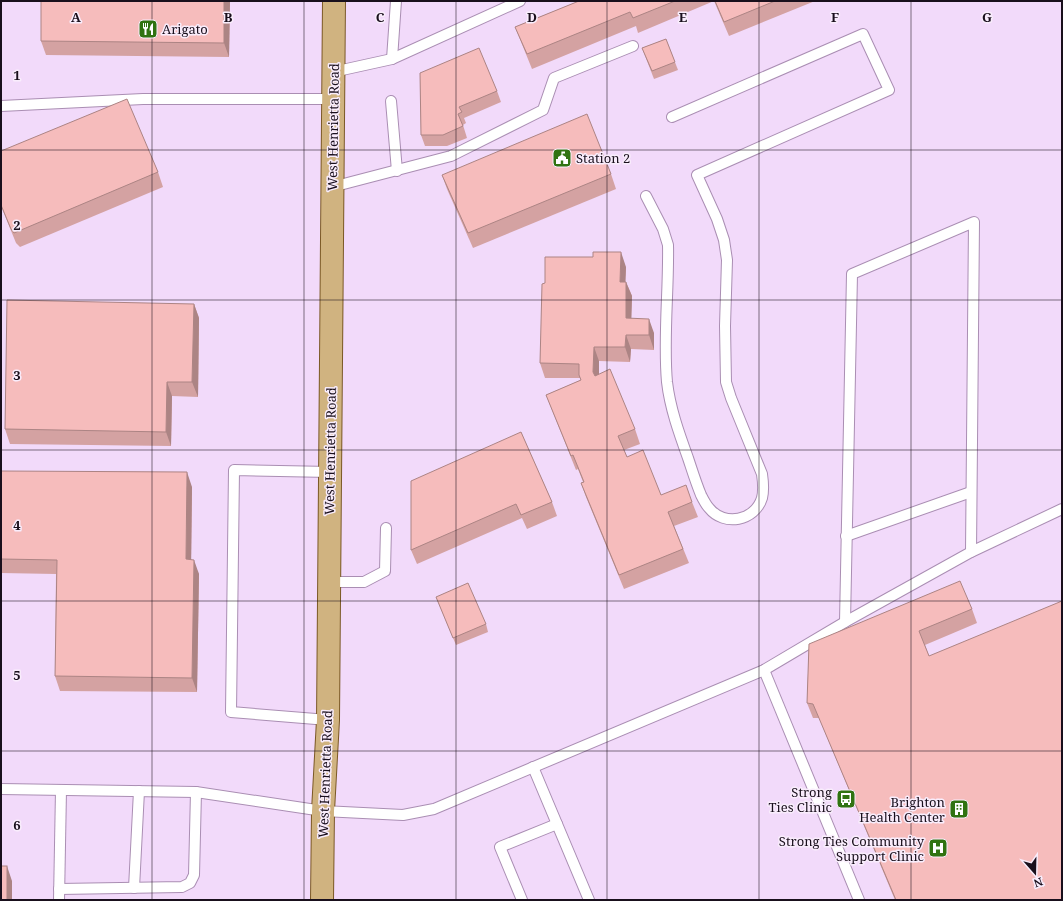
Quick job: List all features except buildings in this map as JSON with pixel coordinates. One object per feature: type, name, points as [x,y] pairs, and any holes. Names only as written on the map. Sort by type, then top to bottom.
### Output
[{"type":"main road","name":"West Henrietta Road","points":[[322,900],[323,811],[328,720],[334,1]]},
{"type":"lane","points":[[392,59],[396,1]]},
{"type":"lane","points":[[334,72],[392,59],[520,1]]},
{"type":"lane","points":[[646,196],[663,229],[668,245],[666,348],[667,381],[678,430],[701,496],[709,509],[719,516],[732,520],[747,517],[755,511],[762,498],[762,474],[726,382],[725,326],[727,260],[724,240],[717,219],[697,175],[889,90],[863,34],[672,117]]},
{"type":"lane","points":[[332,187],[452,156],[543,110],[554,78],[633,46]]},
{"type":"lane","points":[[1,106],[143,99],[333,99]]},
{"type":"lane","points":[[391,101],[397,171]]},
{"type":"lane","points":[[845,622],[852,274],[974,222],[971,552]]},
{"type":"lane","points":[[328,720],[231,712],[234,470],[330,472]]},
{"type":"lane","points":[[846,536],[971,492]]},
{"type":"lane","points":[[1,790],[196,792],[323,811],[403,815],[434,809],[764,670],[845,622],[971,552],[1062,509]]},
{"type":"lane","points":[[329,582],[364,582],[385,570],[386,528]]},
{"type":"lane","points":[[764,670],[859,900]]},
{"type":"lane","points":[[533,767],[589,900]]},
{"type":"lane","points":[[59,900],[61,790]]},
{"type":"lane","points":[[134,888],[139,791]]},
{"type":"lane","points":[[59,889],[182,887],[190,883],[194,874],[196,792]]},
{"type":"lane","points":[[522,900],[500,847],[557,824]]},
{"type":"place","name":"Arigato","points":[[148,29]]},
{"type":"place","name":"Station 2","points":[[562,158]]},
{"type":"place","name":"Strong Ties Clinic","points":[[846,799]]},
{"type":"place","name":"Brighton Health Center","points":[[959,809]]},
{"type":"place","name":"Strong Ties Community Support Clinic","points":[[938,848]]}]
